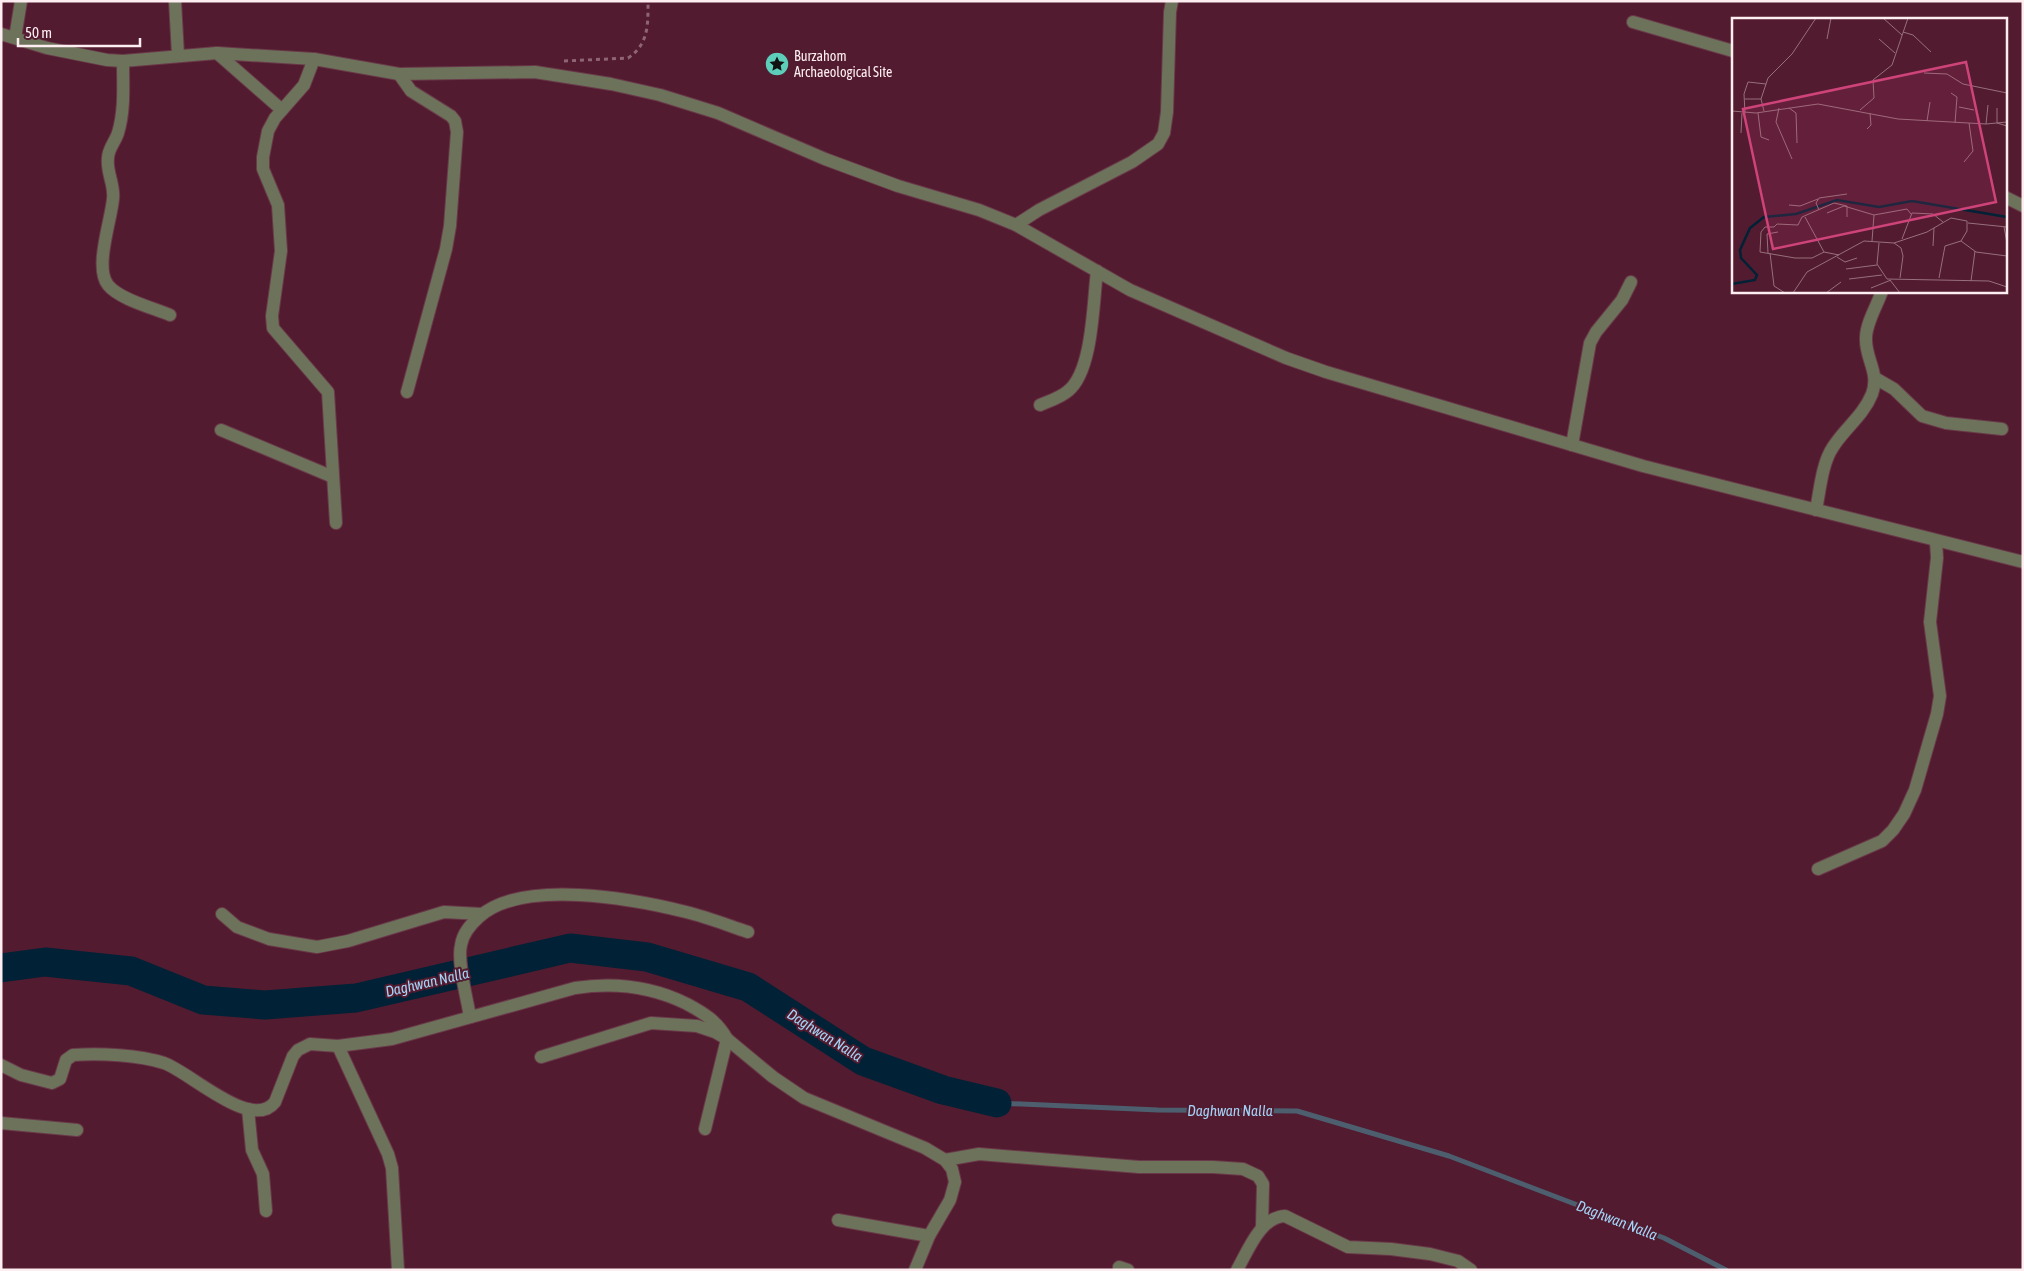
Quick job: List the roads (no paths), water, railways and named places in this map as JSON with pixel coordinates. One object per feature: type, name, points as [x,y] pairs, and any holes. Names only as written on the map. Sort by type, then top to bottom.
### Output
[{"type":"street","points":[[15,38],[21,1]]},
{"type":"street","points":[[175,1],[178,55]]},
{"type":"street","points":[[1016,225],[1039,210],[1132,162],[1158,144],[1164,133],[1167,112],[1170,12],[1172,1]]},
{"type":"street","points":[[1633,22],[1732,51]]},
{"type":"street","points":[[1,34],[84,56],[123,61],[217,53],[314,59],[399,74],[535,72],[611,84],[660,95],[718,113],[825,159],[898,186],[979,210],[1016,225],[1130,290],[1286,358],[1318,369],[1643,466],[2023,562]]},
{"type":"street","points":[[217,53],[282,110]]},
{"type":"street","points":[[314,59],[304,85],[275,118],[268,131],[263,157],[263,169],[278,205],[281,251],[272,316],[273,328],[328,392],[336,523]]},
{"type":"street","points":[[123,61],[123,97],[120,123],[118,134],[107,158],[112,179],[113,200],[105,240],[102,271],[104,279],[114,291],[170,315]]},
{"type":"street","points":[[399,74],[411,90],[451,116],[457,127],[446,250],[407,392]]},
{"type":"street","points":[[2006,198],[2023,206]]},
{"type":"street","points":[[1040,405],[1070,390],[1080,375],[1088,353],[1097,271]]},
{"type":"street","points":[[1572,445],[1590,343],[1596,332],[1622,300],[1631,282]]},
{"type":"street","points":[[1816,510],[1832,447],[1865,408],[1872,393],[1875,378],[1865,340],[1882,292]]},
{"type":"street","points":[[1875,378],[1894,389],[1922,416],[1946,423],[2002,429]]},
{"type":"street","points":[[221,430],[333,477]]},
{"type":"street","points":[[1818,869],[1882,841],[1894,830],[1915,790],[1937,714],[1940,696],[1930,622],[1937,558],[1936,541]]},
{"type":"street","points":[[470,1017],[460,957],[460,946],[470,925],[493,906],[544,895],[586,895],[618,898],[686,912],[748,932]]},
{"type":"street","points":[[222,914],[237,928],[269,939],[317,947],[348,941],[444,912],[482,914]]},
{"type":"street","points":[[1,1065],[21,1075],[52,1084],[60,1079],[66,1060],[74,1055],[146,1059],[175,1068],[235,1105],[248,1109],[265,1110],[271,1108],[278,1097],[293,1056],[298,1050],[310,1044],[338,1046],[392,1039],[575,988],[597,984],[634,986],[665,994],[702,1012],[722,1030],[727,1040],[705,1129]]},
{"type":"street","points":[[541,1057],[651,1023],[697,1026],[715,1032],[727,1040],[773,1077],[804,1098],[924,1148],[945,1160],[952,1169],[955,1182],[950,1200],[929,1236],[915,1270]]},
{"type":"street","points":[[338,1046],[388,1154],[392,1168],[398,1270]]},
{"type":"street","points":[[248,1109],[252,1150],[263,1174],[266,1211]]},
{"type":"street","points":[[1,1123],[77,1130]]},
{"type":"street","points":[[945,1160],[979,1154],[1139,1167],[1222,1167],[1243,1169],[1258,1176],[1263,1184],[1262,1228]]},
{"type":"street","points":[[1237,1270],[1262,1228],[1278,1216],[1284,1216],[1342,1245],[1430,1254],[1458,1261],[1472,1270]]},
{"type":"street","points":[[838,1220],[929,1236]]},
{"type":"waterway","name":"Daghwan Nalla","points":[[1,968],[45,962],[131,971],[203,1000],[265,1005],[356,998],[570,948],[647,957],[748,987],[863,1061],[943,1090],[997,1103]]},
{"type":"waterway","name":"Daghwan Nalla","points":[[997,1103],[1158,1110],[1297,1111],[1449,1156],[1664,1238],[1726,1270]]},
{"type":"place","name":"Burzahom Archaeological Site","points":[[777,64]]}]
